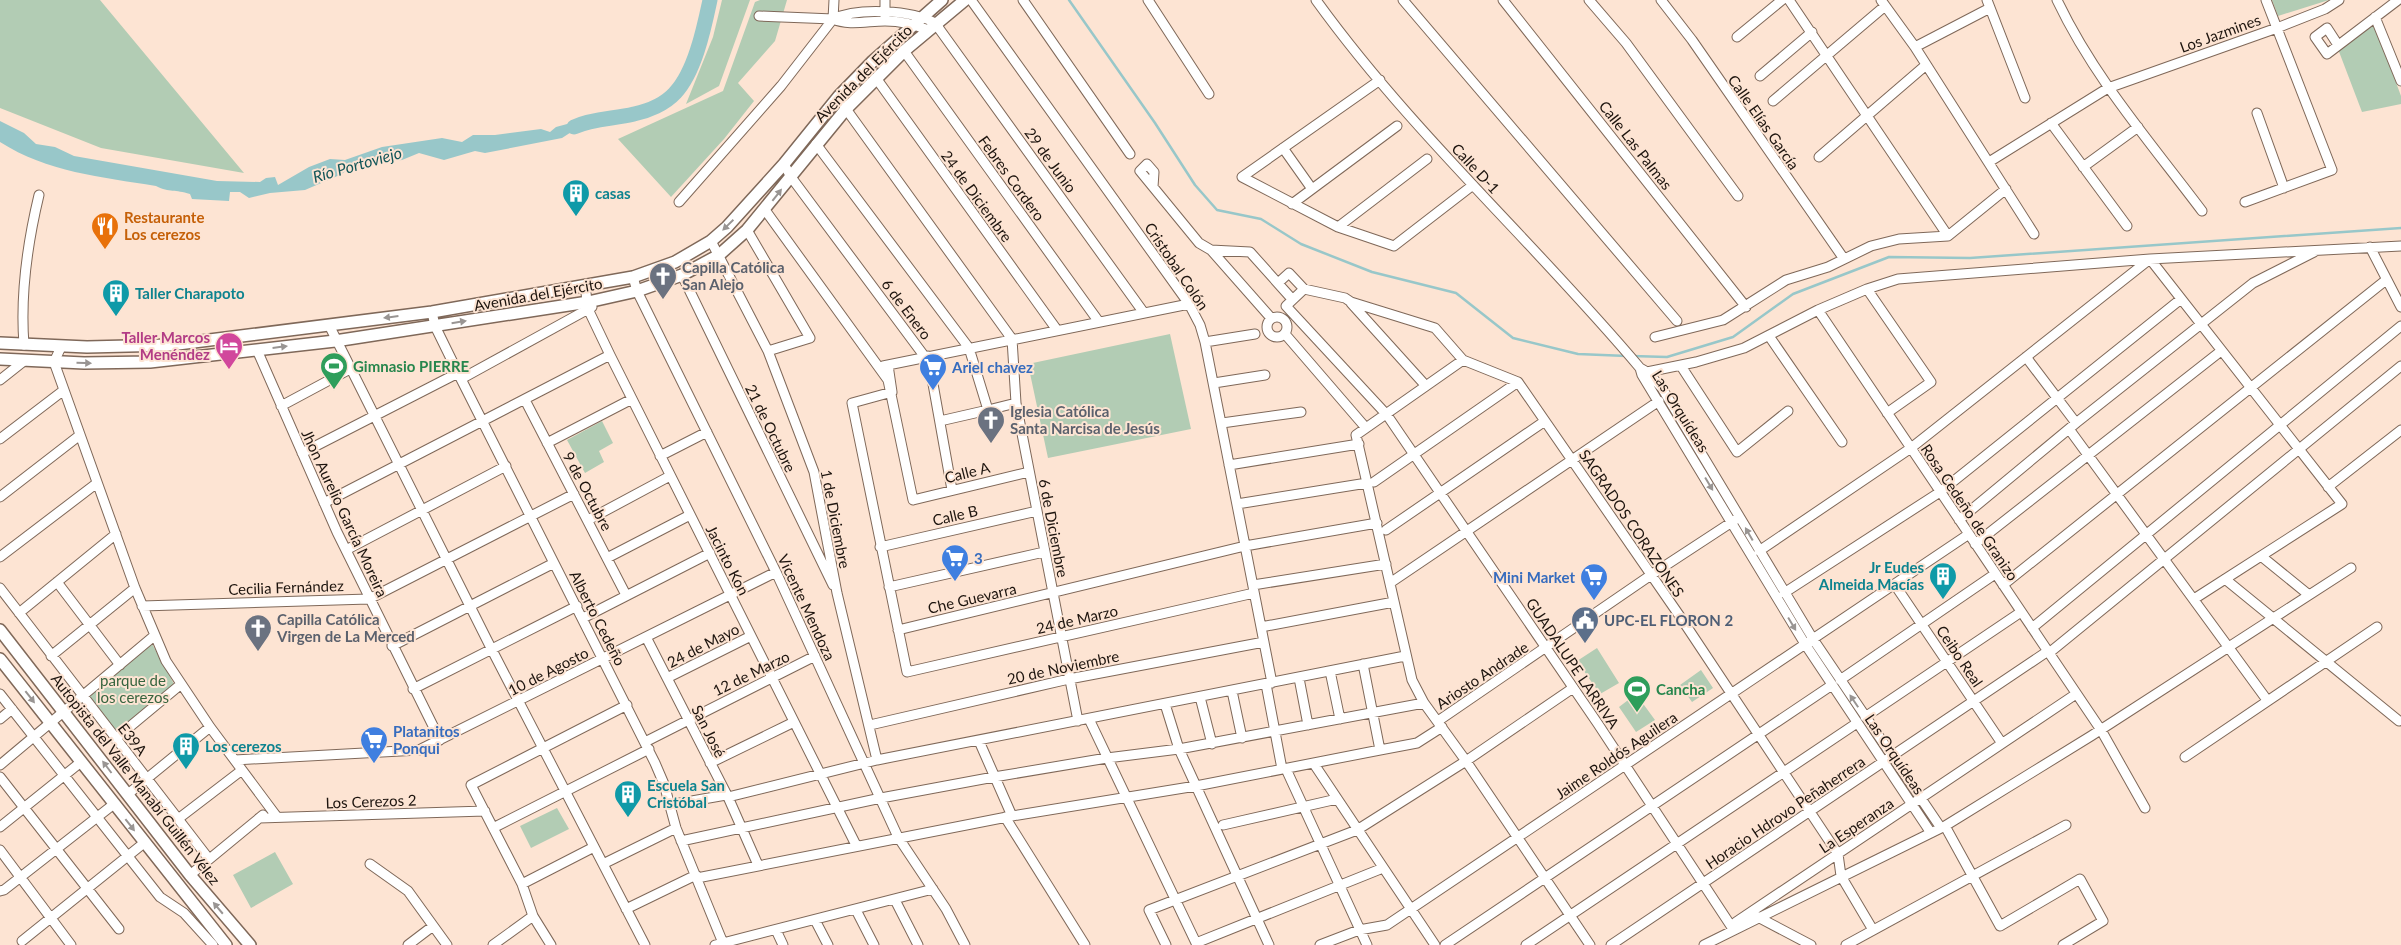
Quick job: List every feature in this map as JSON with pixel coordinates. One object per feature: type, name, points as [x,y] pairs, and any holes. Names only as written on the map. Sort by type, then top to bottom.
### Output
[{"type":"main road","name":"Avenida del Ejército","points":[[0,343],[61,347],[170,344],[329,325],[432,312],[585,285],[633,276],[675,262],[711,241],[740,214],[784,164],[839,96],[873,60],[942,0]]},
{"type":"main road","name":"Avenida del Ejército","points":[[0,360],[109,364],[173,360],[335,341],[588,305],[682,275],[719,255],[747,230],[846,109],[931,26],[965,0]]},
{"type":"main road","points":[[109,347],[109,364]]},
{"type":"main road","name":"Autopista del Valle Manabí Guillén Vélez","points":[[0,630],[190,875],[250,945]]},
{"type":"main road","points":[[0,658],[226,945]]},
{"type":"street","points":[[679,202],[770,100],[833,19],[834,0]]},
{"type":"street","points":[[885,0],[885,16]]},
{"type":"street","name":"Cristobal Colón","points":[[971,0],[1188,304],[1200,325],[1214,383],[1264,642],[1274,732],[1284,769],[1367,945]]},
{"type":"street","points":[[1023,0],[1130,154]]},
{"type":"street","points":[[1148,0],[1209,94]]},
{"type":"street","name":"Calle D-1","points":[[1316,0],[1380,80],[1473,185],[1644,370]]},
{"type":"street","points":[[1403,0],[1677,321]]},
{"type":"street","name":"Calle Las Palmas","points":[[1503,0],[1746,307]]},
{"type":"street","points":[[1589,0],[1626,42],[1738,196]]},
{"type":"street","name":"Calle Elías García","points":[[1661,0],[1692,40],[1844,259]]},
{"type":"street","points":[[1737,37],[1782,0]]},
{"type":"street","points":[[1790,0],[1948,236]]},
{"type":"street","points":[[2058,0],[2082,48],[2108,88],[2202,211]]},
{"type":"street","points":[[2244,202],[2332,170],[2266,0]]},
{"type":"street","name":"Los Jazmines","points":[[1989,162],[2108,88],[2277,28],[2325,9],[2339,0]]},
{"type":"street","points":[[2338,45],[2398,0]]},
{"type":"street","points":[[1773,101],[1828,55],[1883,3],[1915,47],[2034,234]]},
{"type":"street","points":[[1915,47],[1989,4],[2025,98]]},
{"type":"street","points":[[759,16],[833,19],[840,22],[885,16],[918,20],[931,26]]},
{"type":"street","points":[[2375,18],[2401,81]]},
{"type":"street","name":"29 de Junio","points":[[931,26],[1144,312]]},
{"type":"street","points":[[1760,76],[1812,32]]},
{"type":"street","name":"Febres Cordero","points":[[904,51],[1099,322]]},
{"type":"street","points":[[1819,157],[1926,65]]},
{"type":"street","name":"24 de Diciembre","points":[[876,78],[1057,330]]},
{"type":"street","points":[[1380,80],[1242,177],[1338,227],[1394,246],[1473,185]]},
{"type":"street","points":[[839,96],[846,109],[1012,339]]},
{"type":"street","points":[[2257,113],[2284,188]]},
{"type":"street","points":[[2050,123],[2127,226]]},
{"type":"street","points":[[1292,204],[1397,126]]},
{"type":"street","points":[[2083,167],[2138,127]]},
{"type":"street","points":[[816,144],[968,348],[988,410]]},
{"type":"street","points":[[1283,148],[1312,189]]},
{"type":"street","points":[[1338,227],[1427,160]]},
{"type":"street","name":"6 de Enero","points":[[784,164],[790,177],[927,357],[952,490]]},
{"type":"street","points":[[1153,187],[1199,243],[1211,250],[1271,318]]},
{"type":"street","points":[[1656,337],[1723,320],[1786,280],[1844,259],[1871,246],[1887,242],[1948,236],[2006,189]]},
{"type":"street","points":[[24,345],[22,310],[24,272],[39,196]]},
{"type":"street","points":[[765,210],[884,365],[892,392],[852,403],[898,630]]},
{"type":"street","points":[[747,230],[810,338],[768,351]]},
{"type":"street","name":"1 de Diciembre","points":[[711,241],[768,351],[814,472],[829,571],[837,593],[877,760]]},
{"type":"street","points":[[1644,370],[1681,366],[1744,348],[1818,310],[1867,289],[1887,282],[1909,278],[2150,259],[2401,246]]},
{"type":"street","points":[[2370,247],[2401,307]]},
{"type":"street","points":[[1211,250],[1250,252],[1292,299]]},
{"type":"street","points":[[1959,520],[2073,426],[2252,284],[2319,250]]},
{"type":"street","points":[[2150,259],[2342,504],[2194,599]]},
{"type":"street","points":[[1759,551],[1911,448],[2150,259]]},
{"type":"street","points":[[1278,283],[1289,273],[1304,289],[1346,298],[1426,386]]},
{"type":"street","name":"21 de Octubre","points":[[682,275],[829,571]]},
{"type":"street","name":"Vicente Mendoza","points":[[633,276],[636,291],[776,572],[898,837],[934,889],[964,945]]},
{"type":"street","points":[[2003,585],[2386,280]]},
{"type":"street","name":"Jacinto Kon","points":[[585,285],[588,305],[610,355],[856,845]]},
{"type":"street","points":[[1285,319],[1292,312],[1286,306],[1304,289]]},
{"type":"street","points":[[1867,289],[1930,382],[1887,413]]},
{"type":"street","points":[[1784,593],[1940,492],[2181,299]]},
{"type":"street","points":[[1351,302],[1435,328],[1463,360],[1518,382]]},
{"type":"street","points":[[884,365],[1188,304]]},
{"type":"street","points":[[302,453],[373,416],[459,376],[588,305]]},
{"type":"street","name":"Rosa Cedeño de Granizo","points":[[1818,310],[2101,730],[2145,808]]},
{"type":"street","name":"Alberto Cedeño","points":[[432,312],[435,326],[459,376],[647,745],[664,784],[676,828],[696,877],[719,944]]},
{"type":"street","name":"GUADALUPE LARRIVA","points":[[1292,312],[1387,414],[1626,765],[1732,927]]},
{"type":"street","points":[[1280,316],[1285,319],[1288,325],[1284,334],[1275,337],[1270,334],[1267,328],[1271,318],[1280,316]]},
{"type":"street","points":[[329,325],[335,341],[373,416],[644,945]]},
{"type":"street","points":[[2032,628],[2401,326]]},
{"type":"street","points":[[1205,342],[1255,334]]},
{"type":"street","points":[[1284,334],[1366,428]]},
{"type":"street","points":[[1769,336],[1842,442]]},
{"type":"street","name":"6 de Diciembre","points":[[1012,339],[1016,403],[1060,638],[1078,721]]},
{"type":"street","points":[[61,347],[54,362],[154,636],[180,685],[277,817]]},
{"type":"street","name":"Jhon Aurelio García Moreira","points":[[257,350],[346,550],[413,689],[440,740]]},
{"type":"street","points":[[1975,544],[2088,453],[2221,351]]},
{"type":"street","points":[[324,503],[610,355]]},
{"type":"street","points":[[2026,357],[2057,398],[2088,453],[2267,700]]},
{"type":"street","points":[[1463,360],[1356,435],[1371,482],[1377,523],[1405,656],[1412,680],[1424,703],[1466,760],[1590,945]]},
{"type":"street","points":[[0,380],[24,361]]},
{"type":"street","points":[[1681,366],[1737,452],[1788,411]]},
{"type":"street","name":"Horacio Hdrovo Peñaherrera","points":[[1611,945],[2048,652],[2401,366]]},
{"type":"street","points":[[281,406],[350,369]]},
{"type":"street","name":"Las Orquídeas","points":[[1644,370],[1642,375],[1736,520],[1759,551],[1813,639],[1892,757],[1943,827],[1974,876],[2000,926],[2080,879],[2103,921],[2063,945]]},
{"type":"street","name":"Las Orquídeas","points":[[1644,370],[1666,394],[1804,644],[1931,833]]},
{"type":"street","points":[[1214,383],[1265,375]]},
{"type":"street","points":[[1237,504],[1371,482],[1518,382]]},
{"type":"street","name":"SAGRADOS CORAZONES","points":[[1518,382],[1732,694],[1838,854]]},
{"type":"street","points":[[0,440],[64,390]]},
{"type":"street","name":"Calle A","points":[[892,392],[913,500],[1029,472]]},
{"type":"street","points":[[548,443],[632,399]]},
{"type":"street","name":"9 de Octubre","points":[[525,400],[626,595]]},
{"type":"street","points":[[1390,583],[1659,401]]},
{"type":"street","points":[[940,421],[1016,403]]},
{"type":"street","points":[[1222,423],[1301,412]]},
{"type":"street","points":[[1386,530],[1545,421]]},
{"type":"street","points":[[2328,487],[2401,430]]},
{"type":"street","points":[[660,456],[706,432]]},
{"type":"street","points":[[0,497],[80,436]]},
{"type":"street","points":[[1230,465],[1358,444]]},
{"type":"street","points":[[346,550],[506,466]]},
{"type":"street","points":[[588,520],[670,476]]},
{"type":"street","points":[[0,557],[98,483]]},
{"type":"street","name":"Cecilia Fernández","points":[[142,606],[369,599],[574,494]]},
{"type":"street","name":"Calle B","points":[[880,547],[1037,510]]},
{"type":"street","points":[[607,558],[690,515]]},
{"type":"street","name":"Ariosto Andrade","points":[[626,909],[696,877],[1009,816],[1196,786],[1417,743],[1440,724],[1546,648],[1651,575],[1736,520]]},
{"type":"street","name":"Che Guevarra","points":[[898,630],[1245,546],[1377,523]]},
{"type":"street","points":[[19,613],[116,534]]},
{"type":"street","name":"Jaime Roldós Aguilera","points":[[1320,945],[1359,930],[1387,925],[1411,910],[1969,534]]},
{"type":"street","points":[[889,588],[1044,552]]},
{"type":"street","points":[[583,618],[710,553]]},
{"type":"street","points":[[2261,556],[2309,595]]},
{"type":"street","points":[[392,646],[554,563]]},
{"type":"street","name":"24 de Marzo","points":[[898,630],[906,672],[1060,638],[1253,589],[1386,564]]},
{"type":"street","points":[[1753,915],[1841,876],[1943,827],[2101,730],[2350,568]]},
{"type":"street","name":"10 de Agosto","points":[[235,760],[419,750],[776,572]]},
{"type":"street","points":[[1840,680],[1995,574]]},
{"type":"street","points":[[2225,579],[2399,721]]},
{"type":"street","points":[[57,582],[120,665]]},
{"type":"street","name":"Ceibo Real","points":[[1895,585],[2001,742]]},
{"type":"street","name":"E39A","points":[[0,588],[82,697],[209,859]]},
{"type":"street","points":[[51,656],[135,588]]},
{"type":"street","points":[[1261,627],[1394,602]]},
{"type":"street","points":[[413,689],[577,606]]},
{"type":"street","points":[[1865,717],[2021,612]]},
{"type":"street","points":[[2185,757],[2378,627]]},
{"type":"street","points":[[0,765],[154,636]]},
{"type":"street","name":"24 de Mayo","points":[[667,678],[751,636]]},
{"type":"street","name":"San José","points":[[646,637],[727,796],[758,865]]},
{"type":"street","name":"20 de Noviembre","points":[[870,725],[1069,679],[1264,642]]},
{"type":"street","name":"12 de Marzo","points":[[494,828],[565,792],[688,719],[815,656]]},
{"type":"street","points":[[669,805],[727,796],[877,760],[1405,656]]},
{"type":"street","points":[[1363,664],[1380,750]]},
{"type":"street","points":[[1330,671],[1340,719]]},
{"type":"street","points":[[1299,678],[1308,725]]},
{"type":"street","points":[[115,739],[180,685]]},
{"type":"street","points":[[1445,945],[1832,685]]},
{"type":"street","points":[[1166,945],[1149,910],[1357,830],[1573,688]]},
{"type":"street","points":[[1232,691],[1242,738]]},
{"type":"street","points":[[0,694],[160,897],[184,913],[213,945]]},
{"type":"street","name":"La Esperanza","points":[[1703,945],[1753,915],[2001,742],[2076,694]]},
{"type":"street","points":[[1200,697],[1212,744]]},
{"type":"street","points":[[681,841],[881,798],[994,777],[1106,758],[1212,744],[1424,703]]},
{"type":"street","points":[[1165,704],[1179,749],[1269,945]]},
{"type":"street","points":[[551,945],[533,916],[522,884],[471,785],[627,705]]},
{"type":"street","points":[[0,718],[12,709]]},
{"type":"street","points":[[1089,719],[1196,944],[1383,868]]},
{"type":"street","points":[[710,763],[794,722]]},
{"type":"street","points":[[1526,945],[1857,723]]},
{"type":"street","points":[[128,794],[210,728]]},
{"type":"street","points":[[979,741],[1009,816],[1085,945]]},
{"type":"street","points":[[0,827],[81,762]]},
{"type":"street","points":[[1314,764],[1434,945]]},
{"type":"street","points":[[178,819],[242,770]]},
{"type":"street","points":[[0,777],[120,929]]},
{"type":"street","points":[[1223,825],[1337,799]]},
{"type":"street","points":[[0,891],[114,804]]},
{"type":"street","points":[[190,875],[270,808]]},
{"type":"street","name":"Los Cerezos 2","points":[[259,818],[484,811]]},
{"type":"street","points":[[1846,945],[2066,825]]},
{"type":"street","points":[[603,864],[676,828]]},
{"type":"street","points":[[22,941],[144,843]]},
{"type":"street","points":[[522,884],[594,847]]},
{"type":"street","points":[[0,850],[72,945]]},
{"type":"street","points":[[1838,854],[1841,876],[1873,930]]},
{"type":"street","points":[[370,864],[408,891],[447,945]]},
{"type":"street","points":[[719,944],[738,942],[776,930],[934,889]]},
{"type":"street","points":[[895,900],[918,945]]},
{"type":"street","points":[[856,910],[874,945]]},
{"type":"street","points":[[1753,915],[1811,945]]},
{"type":"street","points":[[493,945],[533,916]]},
{"type":"street","points":[[815,920],[828,945]]},
{"type":"street","points":[[408,945],[433,926]]},
{"type":"street","points":[[776,930],[783,945]]},
{"type":"green space","points":[[0,0],[100,0],[244,173],[101,148],[0,108]]},
{"type":"green space","points":[[722,0],[750,0],[719,86],[686,104],[713,37]]},
{"type":"green space","points":[[760,0],[787,0],[775,41],[738,83],[754,101],[724,139],[671,197],[618,139],[723,91],[755,2]]},
{"type":"green space","points":[[2272,0],[2329,0],[2278,16]]},
{"type":"green space","points":[[2374,23],[2401,96],[2401,104],[2362,112],[2338,49]]},
{"type":"green space","points":[[1170,334],[1191,429],[1048,458],[1028,364]]},
{"type":"green space","points":[[602,421],[613,443],[599,451],[604,462],[585,473],[567,440]]},
{"type":"green space","name":"parque de los cerezos","points":[[151,642],[174,684],[117,733],[89,697]]},
{"type":"green space","points":[[1597,648],[1619,683],[1600,694],[1577,661]]},
{"type":"green space","points":[[1701,670],[1713,688],[1692,702],[1680,685]]},
{"type":"green space","name":"Cancha","points":[[1636,694],[1655,720],[1636,732],[1619,707]]},
{"type":"green space","points":[[557,808],[569,829],[531,848],[520,826]]},
{"type":"green space","points":[[275,852],[293,884],[251,908],[233,875]]},
{"type":"water","points":[[619,110],[579,127],[562,138],[485,153],[475,151],[444,160],[419,153],[402,160],[350,167],[342,174],[305,190],[270,193],[249,198],[240,192],[230,192],[229,201],[192,199],[190,194],[165,190],[156,186],[75,172],[36,160],[0,142],[0,121],[24,133],[36,144],[55,147],[74,156],[217,181],[260,182],[266,178],[275,177],[278,185],[309,167],[330,159],[345,160],[382,147],[442,138],[462,142],[473,135],[495,135],[541,129],[550,132],[556,127]]},
{"type":"waterway","name":"Río Portoviejo","points":[[574,127],[589,122],[645,111],[671,97],[682,84],[693,62],[702,36],[710,0]]},
{"type":"waterway","points":[[1069,0],[1155,123],[1195,185],[1217,210],[1261,219],[1301,244],[1372,272],[1456,293],[1513,338],[1578,354],[1627,356]]},
{"type":"waterway","points":[[1632,356],[1667,357],[1733,337],[1793,294],[1889,257],[1970,258],[2401,228]]},
{"type":"place","name":"casas","points":[[576,217]]},
{"type":"place","name":"Restaurante Los cerezos","points":[[105,250]]},
{"type":"place","name":"Capilla Católica San Alejo","points":[[663,300]]},
{"type":"place","name":"Taller Charapoto","points":[[116,317]]},
{"type":"place","name":"Taller Marcos Menéndez","points":[[229,370]]},
{"type":"place","name":"Gimnasio PIERRE","points":[[334,390]]},
{"type":"place","name":"Ariel chavez","points":[[933,391]]},
{"type":"place","name":"Iglesia Católica Santa Narcisa de Jesús","points":[[991,444]]},
{"type":"place","name":"3","points":[[955,582]]},
{"type":"place","name":"Jr Eudes Almeida Macías","points":[[1943,600]]},
{"type":"place","name":"Mini Market","points":[[1594,601]]},
{"type":"place","name":"UPC-EL FLORON 2","points":[[1585,644]]},
{"type":"place","name":"Capilla Católica Virgen de La Merced","points":[[258,652]]},
{"type":"place","name":"Cancha","points":[[1637,713]]},
{"type":"place","name":"Platanitos Ponqui","points":[[374,764]]},
{"type":"place","name":"Los cerezos","points":[[186,770]]},
{"type":"place","name":"Escuela San Cristóbal","points":[[628,818]]}]
